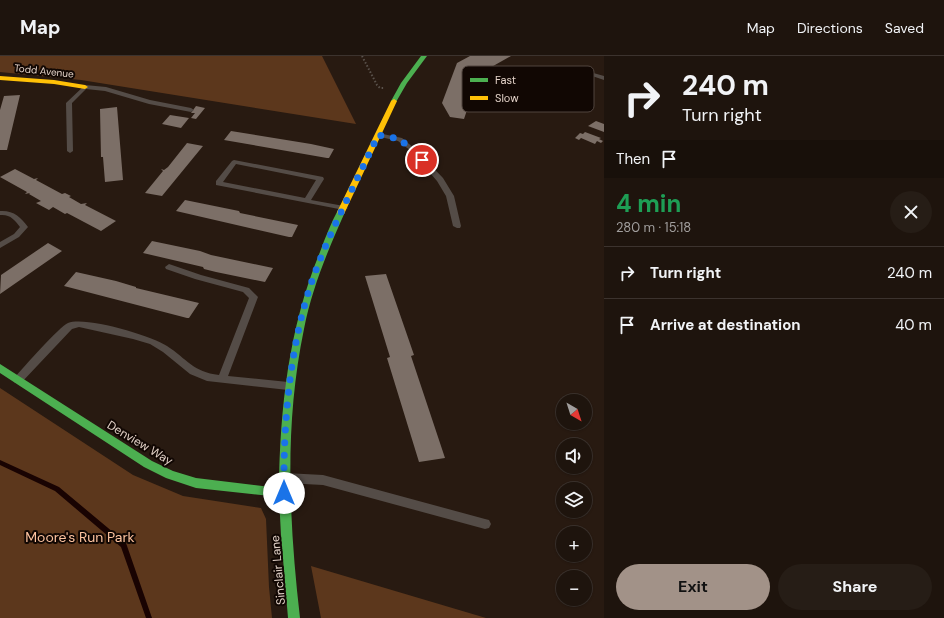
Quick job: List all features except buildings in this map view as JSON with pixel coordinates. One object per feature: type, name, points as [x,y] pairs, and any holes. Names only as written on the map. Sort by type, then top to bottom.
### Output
[{"type":"street","name":"Sinclair Lane","points":[[294,618],[288,564],[284,493],[286,415],[304,310],[312,281],[378,135],[402,86],[424,56]]},
{"type":"street","name":"Sinclair Lane","points":[[402,86],[403,71]]},
{"type":"street","name":"Todd Avenue","points":[[0,78],[54,82],[85,87]]},
{"type":"street","name":"Denview Way","points":[[0,368],[148,464],[170,475],[196,483],[284,493]]},
{"type":"lane","points":[[594,75],[604,78]]},
{"type":"lane","points":[[70,151],[69,103],[85,87],[106,89],[138,99],[191,110]]},
{"type":"lane","points":[[378,135],[400,139],[413,150],[440,180],[450,196],[457,226]]},
{"type":"lane","points":[[307,201],[320,178],[234,162],[219,183],[307,201],[344,208]]},
{"type":"lane","points":[[0,214],[11,214],[20,220],[24,227],[22,231],[0,245]]},
{"type":"lane","points":[[169,267],[198,277],[246,290],[254,297],[222,379]]},
{"type":"lane","points":[[18,380],[69,326],[79,324],[149,340],[160,346],[197,374],[222,379],[290,386]]},
{"type":"lane","points":[[284,478],[323,480],[485,524]]},
{"type":"path","points":[[362,56],[377,85],[380,88],[384,88]]},
{"type":"green space","points":[[0,56],[322,56],[356,124],[81,80],[0,72]]},
{"type":"green space","name":"Moore's Run Park","points":[[0,388],[133,475],[183,496],[261,508],[266,519],[272,618],[0,618]]},
{"type":"green space","points":[[311,566],[486,618],[321,618]]},
{"type":"waterway","points":[[0,462],[57,489],[124,545],[149,618]]},
{"type":"traffic: fast","points":[[394,101],[404,83],[424,56]]},
{"type":"traffic: fast","points":[[294,618],[286,535],[284,493],[284,451],[287,410],[292,368],[300,327],[311,287],[341,212]]},
{"type":"traffic: fast","points":[[0,368],[148,464],[170,475],[196,483],[284,493]]},
{"type":"traffic: slow","points":[[0,78],[54,82],[85,87]]},
{"type":"traffic: slow","points":[[341,212],[394,101]]},
{"type":"route","points":[[284,493],[286,415],[298,337],[312,281],[327,243],[378,135],[400,139],[422,160]]}]
